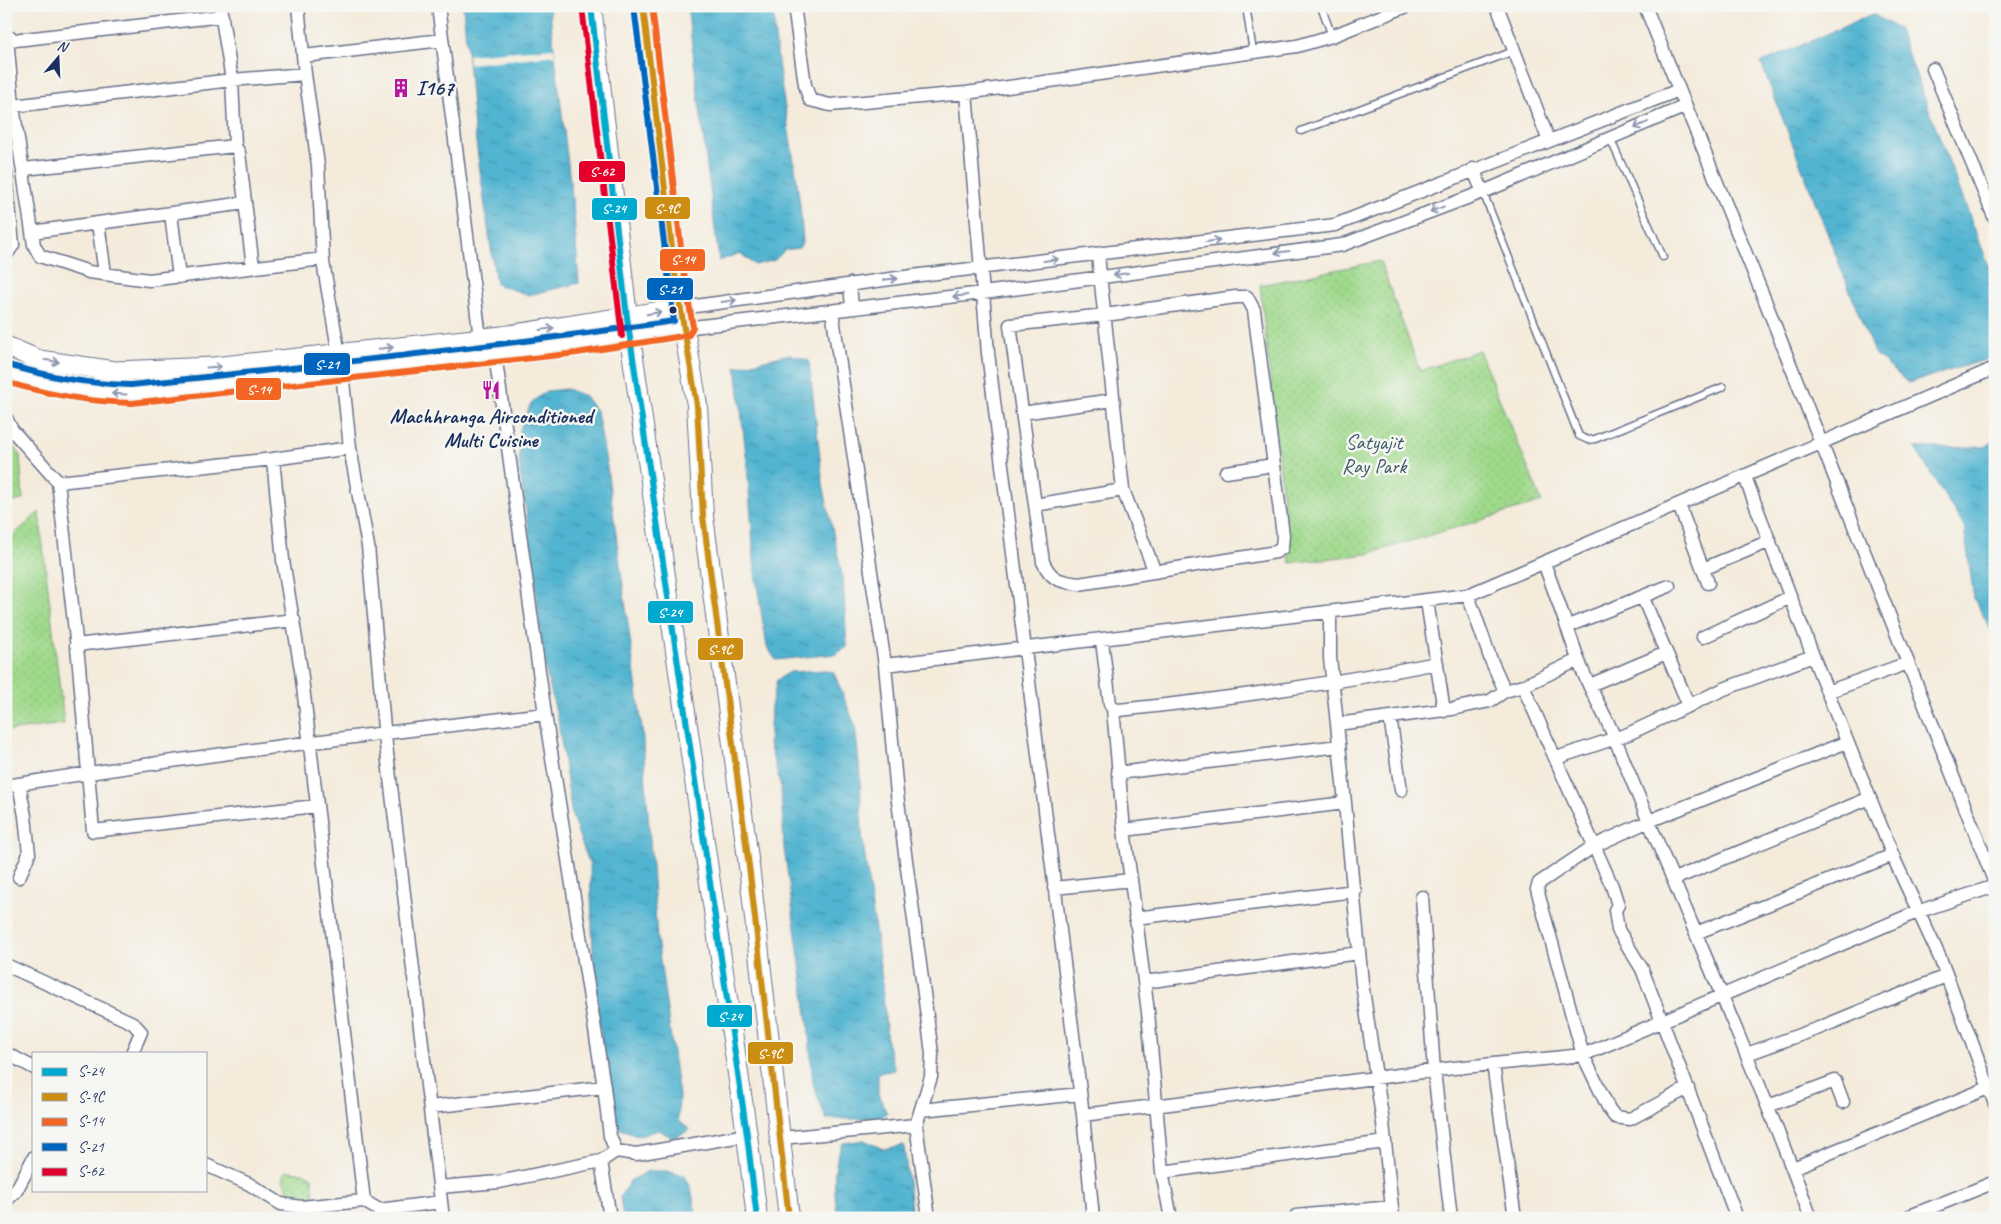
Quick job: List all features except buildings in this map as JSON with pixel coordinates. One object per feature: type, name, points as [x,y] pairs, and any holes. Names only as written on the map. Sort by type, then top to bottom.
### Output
[{"type":"main road","points":[[591,6],[629,326],[747,1135],[757,1218]]},
{"type":"main road","points":[[643,6],[681,308],[696,405],[703,516],[750,874],[789,1218]]},
{"type":"main road","points":[[6,373],[53,387],[95,393],[131,394],[342,372],[576,344],[681,308]]},
{"type":"main road","points":[[6,346],[40,360],[115,371],[213,367],[480,338],[629,326],[684,328]]},
{"type":"street","points":[[298,6],[305,74],[318,165],[323,259],[342,372],[350,448],[368,546],[385,733],[443,1218]]},
{"type":"street","points":[[438,6],[480,338]]},
{"type":"street","points":[[794,6],[804,85],[810,100],[830,105],[966,93],[1297,46],[1332,36],[1407,6]]},
{"type":"street","points":[[1497,6],[1549,141]]},
{"type":"street","points":[[1083,1115],[1434,1071],[1583,1055],[1917,912],[1995,885],[1821,442],[1645,6]]},
{"type":"street","points":[[253,267],[239,153],[235,146],[232,80],[221,11],[25,39],[7,37],[10,106],[24,169],[34,245],[40,256],[89,272],[149,280],[323,259]]},
{"type":"street","points":[[304,56],[442,40]]},
{"type":"street","points":[[1933,69],[1995,219]]},
{"type":"street","points":[[10,106],[232,80],[305,74]]},
{"type":"street","points":[[681,308],[850,284],[1335,225],[1473,169],[1679,90]]},
{"type":"street","points":[[966,93],[988,354],[1083,1115],[1093,1218]]},
{"type":"street","points":[[684,328],[983,293],[1342,245],[1483,192],[1686,106]]},
{"type":"street","points":[[24,169],[221,145],[235,146]]},
{"type":"street","points":[[1473,169],[1483,192]]},
{"type":"street","points":[[6,174],[13,245],[6,255]]},
{"type":"street","points":[[32,232],[245,203]]},
{"type":"street","points":[[171,214],[179,277]]},
{"type":"street","points":[[98,223],[105,274]]},
{"type":"street","points":[[1255,236],[1258,255]]},
{"type":"street","points":[[1098,255],[1123,490],[1155,572]]},
{"type":"street","points":[[850,284],[852,308]]},
{"type":"street","points":[[1236,296],[1248,297],[1254,310],[1283,536],[1282,548],[1276,552],[1079,584],[1061,582],[1049,574],[1043,562],[1022,413],[1010,325],[1105,315],[1236,296]]},
{"type":"street","points":[[832,311],[885,665],[897,794],[932,1053],[931,1077],[916,1125],[929,1218]]},
{"type":"street","points":[[495,354],[545,714],[604,1087],[610,1136],[616,1151]]},
{"type":"street","points":[[885,665],[1427,602],[1468,595],[1995,368]]},
{"type":"street","points":[[1022,413],[1113,400]]},
{"type":"street","points":[[6,418],[12,430],[58,482],[94,831],[316,806]]},
{"type":"street","points":[[58,482],[350,448]]},
{"type":"street","points":[[273,458],[283,560],[294,620],[364,1201],[380,1214],[441,1202]]},
{"type":"street","points":[[1226,472],[1274,465]]},
{"type":"street","points":[[1745,477],[1827,692],[1893,855],[1946,976],[1995,1104]]},
{"type":"street","points":[[1035,505],[1123,490]]},
{"type":"street","points":[[1679,505],[1708,583]]},
{"type":"street","points":[[1703,569],[1770,541]]},
{"type":"street","points":[[1544,563],[1568,626],[1578,660],[1615,739],[1674,879],[1747,1054],[1811,1218]]},
{"type":"street","points":[[1568,626],[1643,598],[1669,586]]},
{"type":"street","points":[[1468,595],[1491,660],[1505,691]]},
{"type":"street","points":[[1702,637],[1791,597]]},
{"type":"street","points":[[1643,598],[1689,706]]},
{"type":"street","points":[[1427,602],[1444,710]]},
{"type":"street","points":[[1296,1216],[1392,1212],[1385,1142],[1359,953],[1355,891],[1332,684],[1330,613]]},
{"type":"street","points":[[76,645],[294,620]]},
{"type":"street","points":[[1102,640],[1112,709],[1124,830],[1144,982],[1162,1172],[1171,1218]]},
{"type":"street","points":[[1590,685],[1666,652]]},
{"type":"street","points":[[1556,758],[1615,739],[1724,689],[1813,656]]},
{"type":"street","points":[[1337,724],[1444,710],[1490,701],[1505,691],[1523,686],[1578,660]]},
{"type":"street","points":[[1112,709],[1223,700],[1332,684],[1437,663]]},
{"type":"street","points":[[1827,692],[1908,663]]},
{"type":"street","points":[[1523,686],[1612,886],[1618,905],[1615,910],[1618,930],[1642,969],[1737,1218]]},
{"type":"street","points":[[19,877],[29,854],[25,816],[12,785],[89,772],[545,714]]},
{"type":"street","points":[[1390,718],[1401,790]]},
{"type":"street","points":[[1688,1088],[1630,1119],[1616,1117],[1608,1109],[1583,1055],[1536,889],[1539,883],[1594,846],[1649,821],[1847,742]]},
{"type":"street","points":[[1118,773],[1339,746]]},
{"type":"street","points":[[1674,879],[1870,798]]},
{"type":"street","points":[[1124,830],[1345,803]]},
{"type":"street","points":[[1696,933],[1893,855]]},
{"type":"street","points":[[1054,888],[1131,880]]},
{"type":"street","points":[[1135,918],[1355,891]]},
{"type":"street","points":[[1422,897],[1434,1071],[1451,1218]]},
{"type":"street","points":[[1144,982],[1359,953]]},
{"type":"street","points":[[6,964],[133,1023],[141,1032],[132,1052]]},
{"type":"street","points":[[1747,1054],[1819,1028],[1946,976]]},
{"type":"street","points":[[6,1053],[32,1067]]},
{"type":"street","points":[[1493,1064],[1516,1218]]},
{"type":"street","points":[[1768,1106],[1835,1082],[1843,1102]]},
{"type":"street","points":[[430,1107],[604,1087]]},
{"type":"street","points":[[1793,1168],[1988,1088]]},
{"type":"street","points":[[921,1110],[1080,1094]]},
{"type":"street","points":[[781,1138],[916,1125]]},
{"type":"street","points":[[440,1187],[499,1182],[601,1161],[616,1151],[636,1154],[747,1135]]},
{"type":"street","points":[[1162,1172],[1385,1142]]},
{"type":"street","points":[[6,1201],[16,1191],[32,1161]]},
{"type":"street","points":[[601,1161],[610,1218]]},
{"type":"street","points":[[208,1166],[249,1184],[281,1204],[301,1207],[364,1201]]},
{"type":"street","points":[[1905,1218],[1995,1182]]},
{"type":"lane","points":[[1246,6],[1253,52]]},
{"type":"lane","points":[[1321,6],[1332,36]]},
{"type":"lane","points":[[1301,131],[1514,51]]},
{"type":"lane","points":[[1610,138],[1663,257]]},
{"type":"lane","points":[[1483,192],[1579,436],[1588,440],[1595,439],[1723,387]]},
{"type":"green space","name":"Satyajit Ray Park","points":[[1380,261],[1420,371],[1479,350],[1542,502],[1367,554],[1290,563],[1260,285]]},
{"type":"green space","points":[[6,435],[20,455],[23,500],[6,503]]},
{"type":"green space","points":[[39,512],[64,724],[6,731],[6,542]]},
{"type":"green space","points":[[285,1171],[303,1172],[312,1177],[314,1201],[291,1203],[287,1186],[283,1181]]},
{"type":"water","points":[[463,6],[549,6],[574,214],[579,283],[529,295],[496,284],[474,128]]},
{"type":"water","points":[[687,6],[773,6],[778,65],[797,182],[803,241],[799,248],[785,250],[775,260],[755,265],[740,253],[719,261]]},
{"type":"water","points":[[1872,14],[1898,28],[1995,282],[1995,357],[1908,383],[1874,353],[1761,63]]},
{"type":"water","points":[[790,354],[809,361],[823,484],[843,580],[847,647],[836,654],[776,660],[767,647],[755,573],[747,463],[736,367]]},
{"type":"water","points":[[567,389],[585,396],[597,412],[607,467],[642,728],[657,938],[679,1096],[678,1120],[690,1130],[673,1138],[658,1130],[640,1136],[615,1127],[599,1022],[593,953],[590,866],[572,816],[558,720],[543,659],[532,550],[519,464],[520,429],[531,403],[546,391]]},
{"type":"water","points":[[1995,441],[1995,637],[1974,599],[1964,527],[1915,448],[1985,447]]},
{"type":"water","points":[[825,670],[834,673],[855,725],[860,773],[862,835],[882,979],[887,1042],[895,1070],[878,1073],[878,1094],[887,1113],[878,1119],[826,1119],[813,1084],[808,1022],[784,848],[781,787],[769,744],[771,707],[777,680],[790,672]]},
{"type":"water","points":[[864,1140],[883,1149],[904,1145],[912,1218],[838,1218],[834,1180],[839,1152],[843,1143]]},
{"type":"water","points":[[648,1171],[666,1171],[685,1176],[691,1188],[697,1218],[623,1218],[620,1197],[630,1181]]},
{"type":"pier","points":[[554,48],[555,55],[469,64],[468,55]]},
{"type":"transit line","name":"S-24","points":[[591,6],[627,317],[747,1135],[757,1218]]},
{"type":"transit line","name":"S-9C","points":[[643,6],[676,281],[697,405],[703,516],[750,874],[789,1218]]},
{"type":"transit line","name":"S-14","points":[[6,382],[68,397],[132,403],[577,353],[689,335],[693,327],[685,280],[652,6]]},
{"type":"transit line","name":"S-62","points":[[582,7],[622,336]]},
{"type":"transit line","name":"S-21","points":[[8,365],[69,379],[131,385],[470,348],[674,321],[634,7]]},
{"type":"place","name":"I167","points":[[401,88]]},
{"type":"place","name":"Machhranga Airconditioned Multi Cuisine","points":[[491,390]]}]
